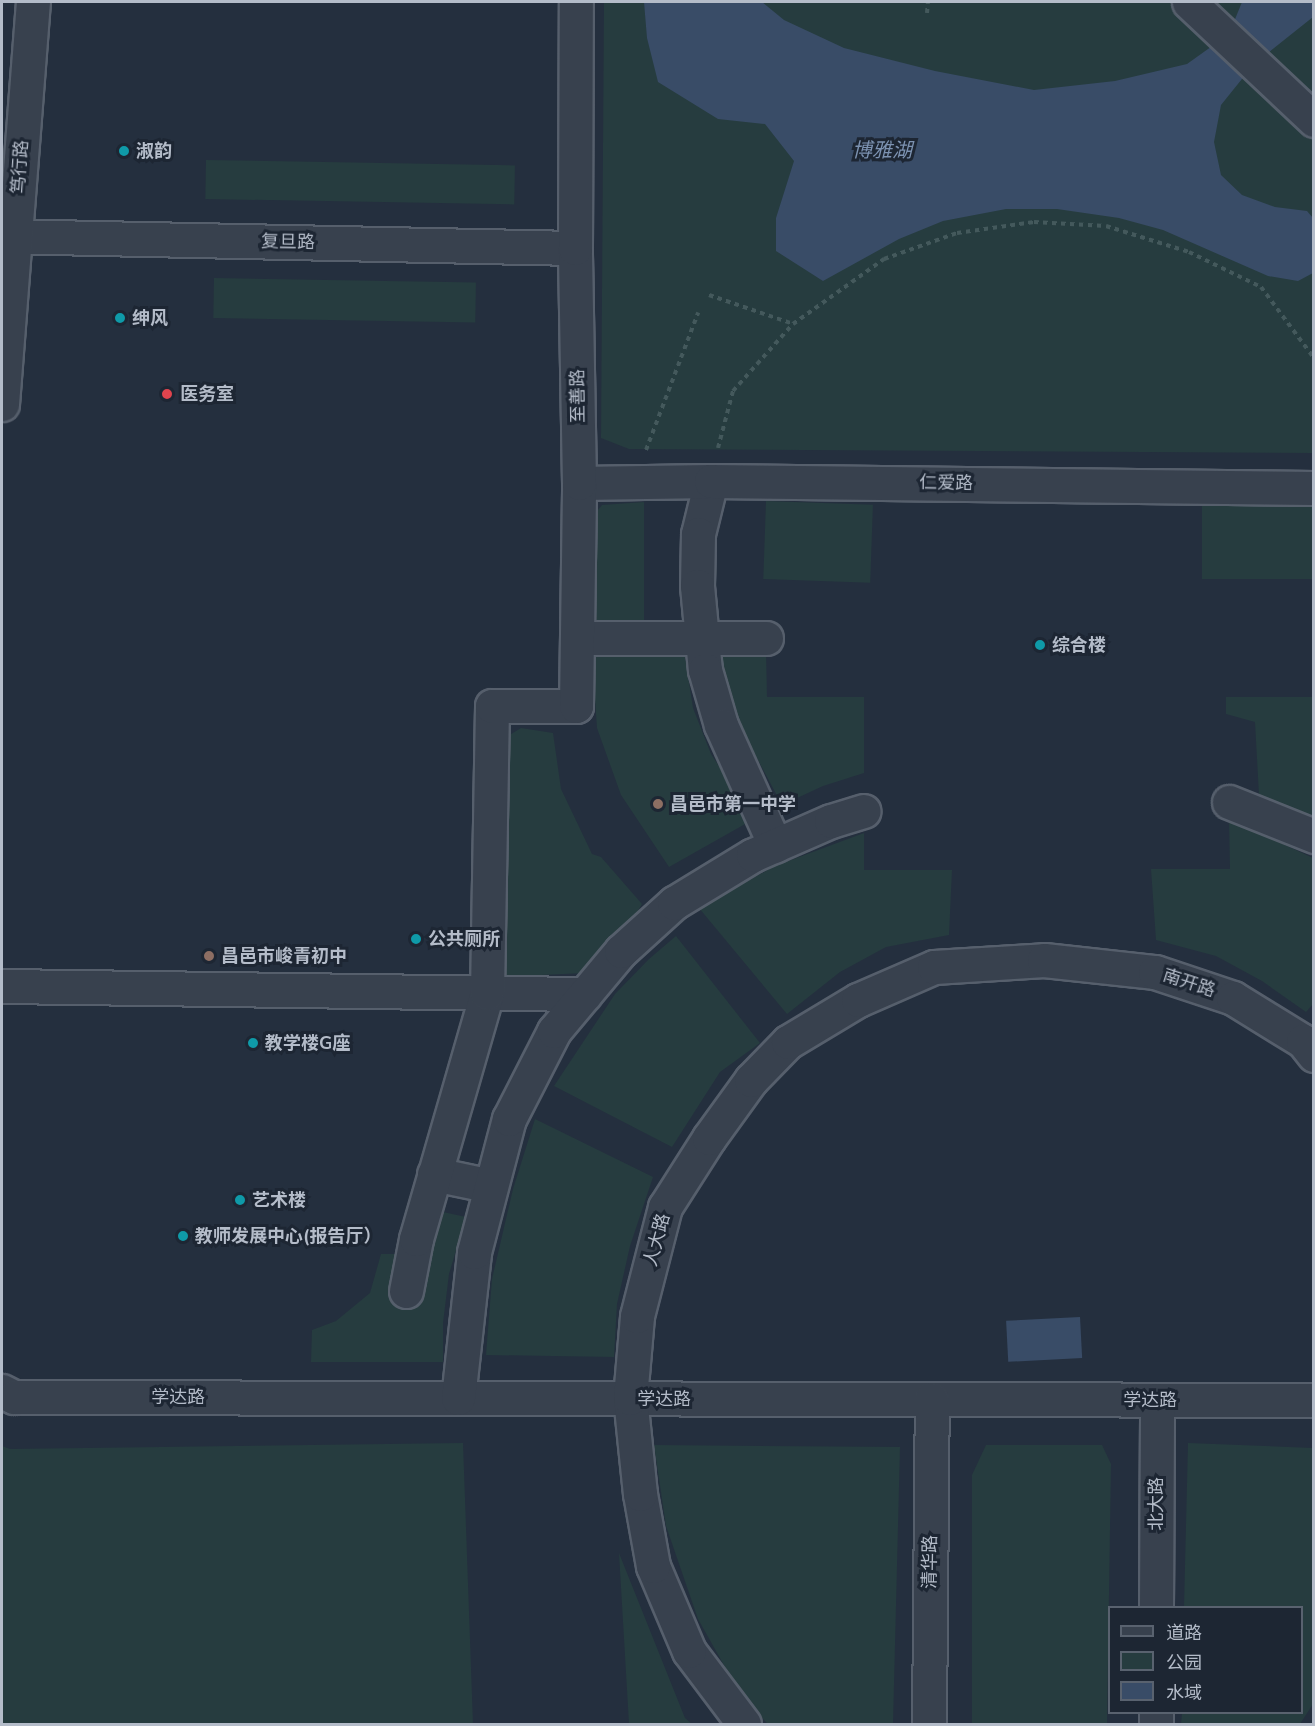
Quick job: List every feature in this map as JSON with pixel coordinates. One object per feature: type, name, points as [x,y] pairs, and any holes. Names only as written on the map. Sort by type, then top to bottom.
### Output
[{"type":"street","name":"笃行路","points":[[2,404],[8,236],[33,2]]},
{"type":"street","name":"至善路","points":[[487,993],[492,706],[576,706],[579,483],[575,248],[576,2]]},
{"type":"street","points":[[1192,4],[1314,120]]},
{"type":"street","name":"复旦路","points":[[8,236],[575,248]]},
{"type":"street","points":[[711,481],[698,534],[697,586],[705,670],[721,725],[775,845]]},
{"type":"street","name":"仁爱路","points":[[579,483],[711,481],[1314,488]]},
{"type":"street","points":[[577,638],[702,640],[766,638]]},
{"type":"street","points":[[1229,802],[1314,836]]},
{"type":"street","points":[[458,1398],[474,1252],[491,1186],[509,1119],[554,1031],[621,951],[674,903],[753,855],[831,820],[864,811]]},
{"type":"street","name":"南开路","points":[[1044,960],[1155,972],[1233,998],[1303,1041],[1314,1055]]},
{"type":"street","name":"人大路","points":[[744,1725],[688,1651],[654,1566],[640,1494],[630,1398],[637,1316],[665,1208],[709,1138],[751,1080],[788,1042],[858,1000],[934,968],[1044,960]]},
{"type":"street","points":[[2,986],[585,994]]},
{"type":"street","points":[[406,1291],[416,1239],[487,993]]},
{"type":"street","points":[[434,1174],[491,1186]]},
{"type":"street","name":"学达路","points":[[8,1394],[458,1398],[1314,1400]]},
{"type":"street","name":"清华路","points":[[929,1725],[932,1399]]},
{"type":"street","name":"北大路","points":[[1156,1606],[1157,1400]]},
{"type":"path","points":[[927,13],[928,2]]},
{"type":"path","points":[[711,481],[733,391],[793,324],[884,259],[957,233],[1034,222],[1106,226],[1189,252],[1261,287],[1314,358]]},
{"type":"path","points":[[709,295],[793,324]]},
{"type":"path","points":[[642,459],[698,313]]},
{"type":"green space","points":[[604,2],[1313,2],[1313,453],[629,449],[601,438]]},
{"type":"green space","points":[[206,160],[515,165],[514,204],[205,199]]},
{"type":"green space","points":[[214,278],[476,283],[475,323],[213,318]]},
{"type":"green space","points":[[766,501],[873,505],[870,583],[763,579]]},
{"type":"green space","points":[[644,502],[644,620],[589,620],[587,523],[602,505]]},
{"type":"green space","points":[[1202,504],[1313,504],[1313,579],[1202,579]]},
{"type":"green space","points":[[766,651],[767,697],[864,697],[864,773],[823,786],[782,805],[743,732],[717,654]]},
{"type":"green space","points":[[592,656],[685,656],[693,708],[711,754],[754,819],[669,867],[621,795],[597,728]]},
{"type":"green space","points":[[1226,697],[1313,697],[1313,819],[1259,795],[1255,722],[1226,714]]},
{"type":"green space","points":[[521,728],[553,733],[561,789],[592,854],[601,857],[642,904],[627,929],[585,973],[497,977],[498,742]]},
{"type":"green space","points":[[1229,819],[1313,858],[1314,1003],[1306,1012],[1262,981],[1216,956],[1156,940],[1151,869],[1230,869]]},
{"type":"green space","points":[[864,833],[864,870],[952,870],[949,935],[886,947],[840,972],[787,1014],[699,908],[775,866]]},
{"type":"green space","points":[[676,936],[760,1043],[720,1072],[672,1147],[554,1086],[615,994],[649,959]]},
{"type":"green space","points":[[535,1119],[653,1177],[630,1246],[617,1304],[614,1357],[486,1355],[492,1279],[513,1189]]},
{"type":"green space","points":[[434,1210],[466,1217],[449,1274],[443,1323],[443,1362],[311,1362],[312,1330],[336,1321],[370,1293],[381,1254],[396,1254],[391,1303],[413,1305]]},
{"type":"green space","points":[[463,1443],[473,1724],[2,1724],[2,1446],[10,1449]]},
{"type":"green space","points":[[1188,1443],[1313,1448],[1313,1704],[1300,1724],[1181,1724],[1182,1714],[1303,1714],[1303,1606],[1184,1606]]},
{"type":"green space","points":[[654,1445],[900,1447],[893,1724],[768,1724],[743,1699],[698,1619],[666,1526]]},
{"type":"green space","points":[[986,1445],[1102,1445],[1111,1464],[1107,1724],[972,1724],[972,1475]]},
{"type":"green space","points":[[619,1553],[685,1718],[692,1724],[629,1724]]},
{"type":"water","name":"博雅湖","points":[[644,2],[762,2],[784,20],[844,48],[935,71],[1034,90],[1115,81],[1187,64],[1229,34],[1242,2],[1313,2],[1313,17],[1254,64],[1221,105],[1214,142],[1221,175],[1242,195],[1275,207],[1307,211],[1313,218],[1313,273],[1298,281],[1268,276],[1163,230],[1119,218],[1057,209],[1006,209],[943,221],[899,239],[823,281],[776,251],[776,218],[794,161],[765,124],[718,119],[658,82],[647,38]]},
{"type":"water","points":[[1080,1317],[1082,1358],[1008,1362],[1006,1321]]},
{"type":"place","name":"淑韵","points":[[124,151]]},
{"type":"place","name":"绅风","points":[[120,318]]},
{"type":"place","name":"医务室","points":[[167,394]]},
{"type":"place","name":"综合楼","points":[[1040,645]]},
{"type":"place","name":"昌邑市第一中学","points":[[658,804]]},
{"type":"place","name":"公共厕所","points":[[416,939]]},
{"type":"place","name":"昌邑市峻青初中","points":[[209,956]]},
{"type":"place","name":"教学楼G座","points":[[253,1043]]},
{"type":"place","name":"艺术楼","points":[[240,1200]]},
{"type":"place","name":"教师发展中心(报告厅）","points":[[183,1236]]}]
